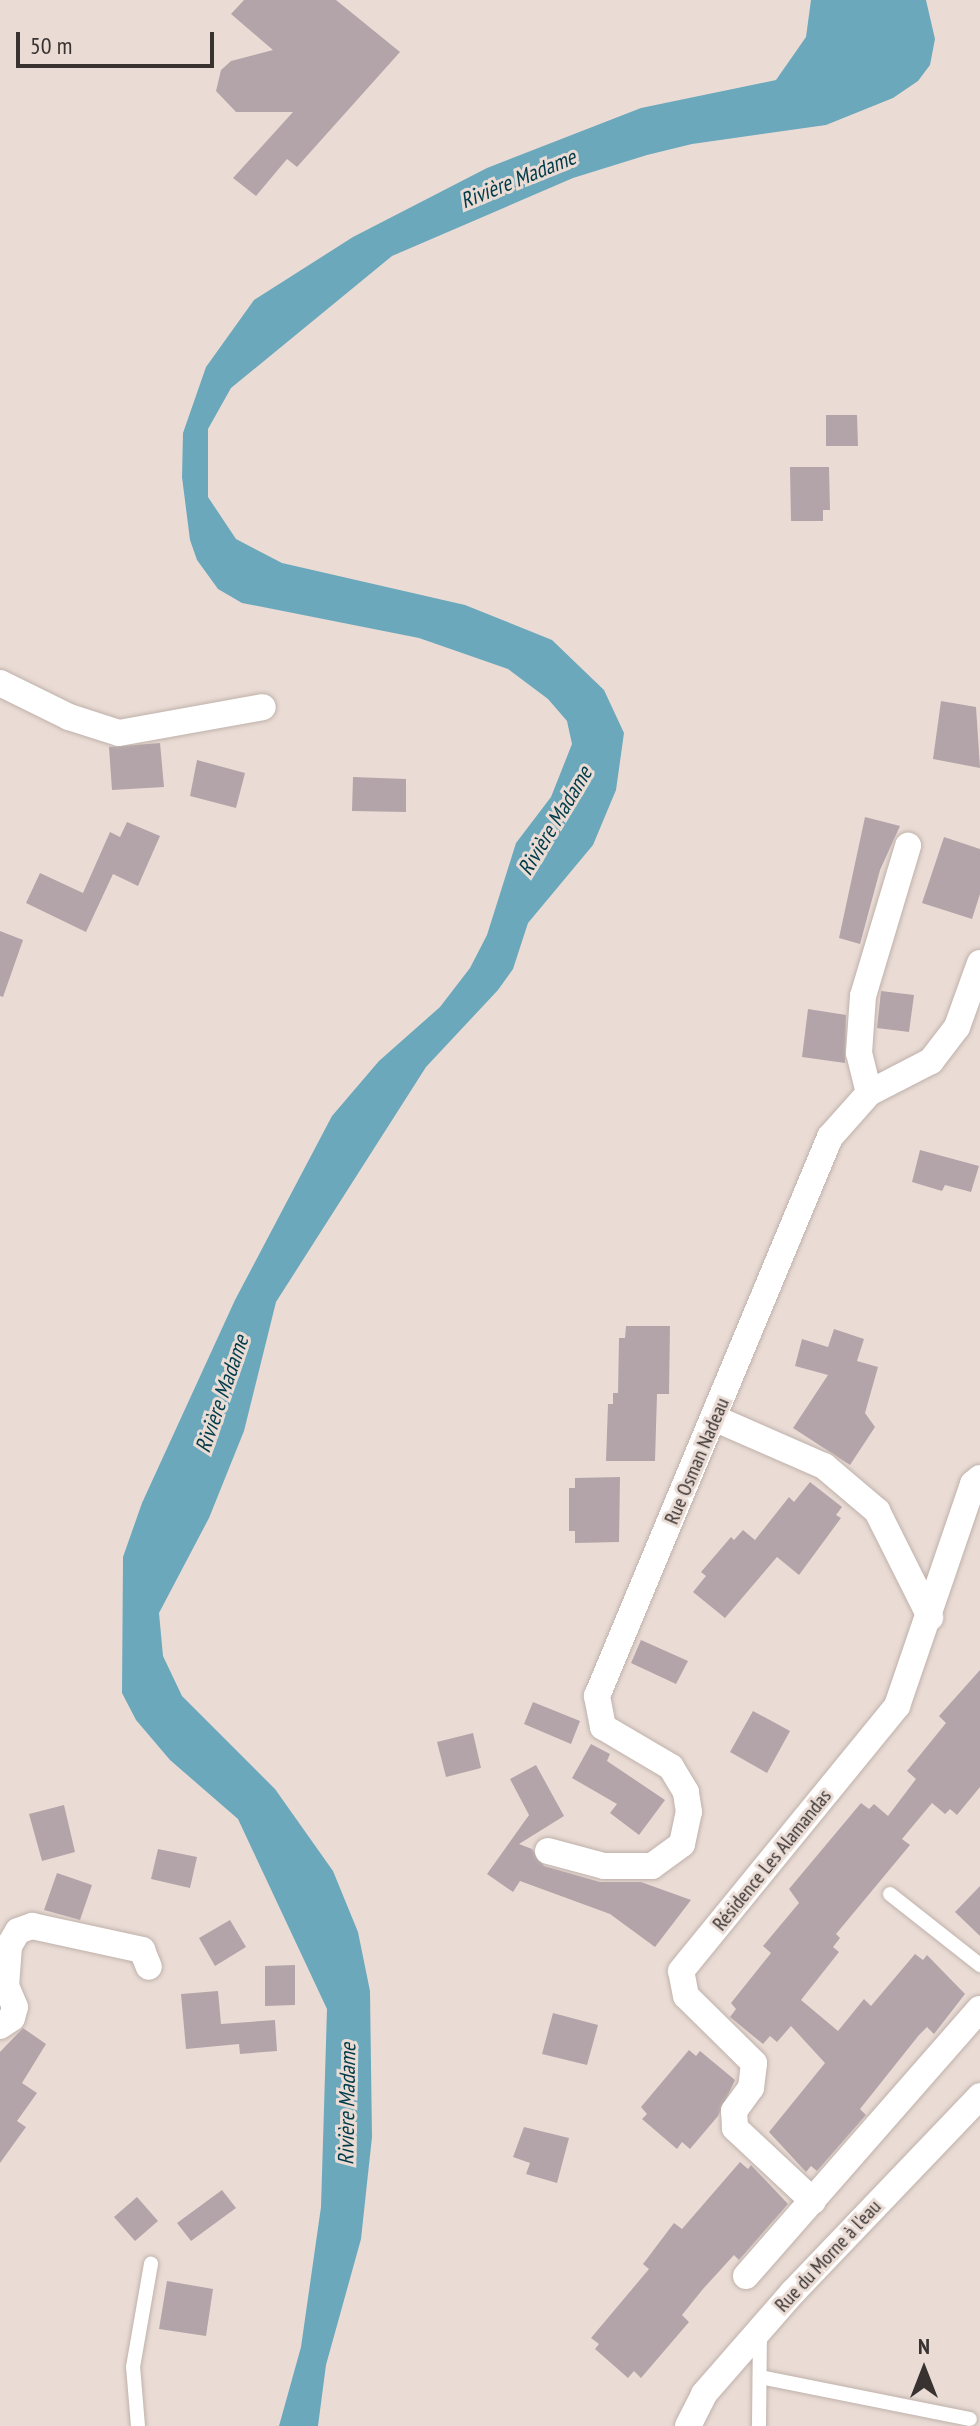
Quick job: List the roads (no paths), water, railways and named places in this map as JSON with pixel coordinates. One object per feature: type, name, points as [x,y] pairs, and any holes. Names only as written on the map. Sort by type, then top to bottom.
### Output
[{"type":"street","points":[[0,683],[69,717],[119,733],[263,707]]},
{"type":"street","points":[[869,1093],[859,1053],[863,996],[908,846]]},
{"type":"street","name":"Rue Osman Nadeau","points":[[548,1851],[604,1866],[652,1866],[682,1844],[689,1812],[686,1792],[671,1767],[603,1727],[597,1696],[830,1137],[869,1093],[931,1061],[957,1027],[980,963]]},
{"type":"street","points":[[714,1418],[824,1466],[877,1511],[930,1617]]},
{"type":"street","name":"Résidence Les Alamandas","points":[[813,2201],[735,2128],[734,2111],[751,2088],[754,2063],[686,1996],[681,1971],[897,1706],[973,1484],[980,1478]]},
{"type":"street","points":[[0,2026],[12,2018],[15,2007],[6,1986],[9,1946],[18,1931],[32,1926],[142,1950],[149,1967]]},
{"type":"street","points":[[746,2276],[980,2009]]},
{"type":"street","name":"Rue du Morne à l'eau","points":[[688,2426],[704,2394],[760,2329],[980,2096]]},
{"type":"lane","points":[[890,1894],[980,1965]]},
{"type":"lane","points":[[138,2426],[133,2367],[151,2264]]},
{"type":"lane","points":[[758,2425],[760,2329]]},
{"type":"lane","points":[[760,2377],[970,2419]]},
{"type":"water","name":"Rivière Madame","points":[[811,0],[926,0],[935,39],[930,65],[918,81],[893,98],[826,125],[692,144],[647,155],[573,178],[392,256],[231,388],[208,429],[208,497],[236,539],[282,563],[465,605],[552,640],[604,690],[624,733],[616,790],[593,845],[528,923],[513,969],[498,990],[426,1067],[276,1302],[244,1431],[209,1518],[159,1613],[163,1656],[182,1696],[275,1789],[333,1871],[358,1932],[370,1991],[372,2137],[361,2239],[326,2365],[318,2426],[279,2426],[301,2347],[321,2207],[327,2009],[238,1819],[170,1760],[136,1720],[122,1693],[123,1557],[142,1503],[235,1300],[332,1116],[379,1061],[440,1007],[470,968],[487,935],[516,843],[551,797],[572,744],[567,721],[548,699],[508,669],[419,638],[242,603],[218,589],[197,560],[190,540],[182,477],[183,433],[206,367],[254,300],[353,237],[487,168],[641,108],[776,80],[806,37]]}]
